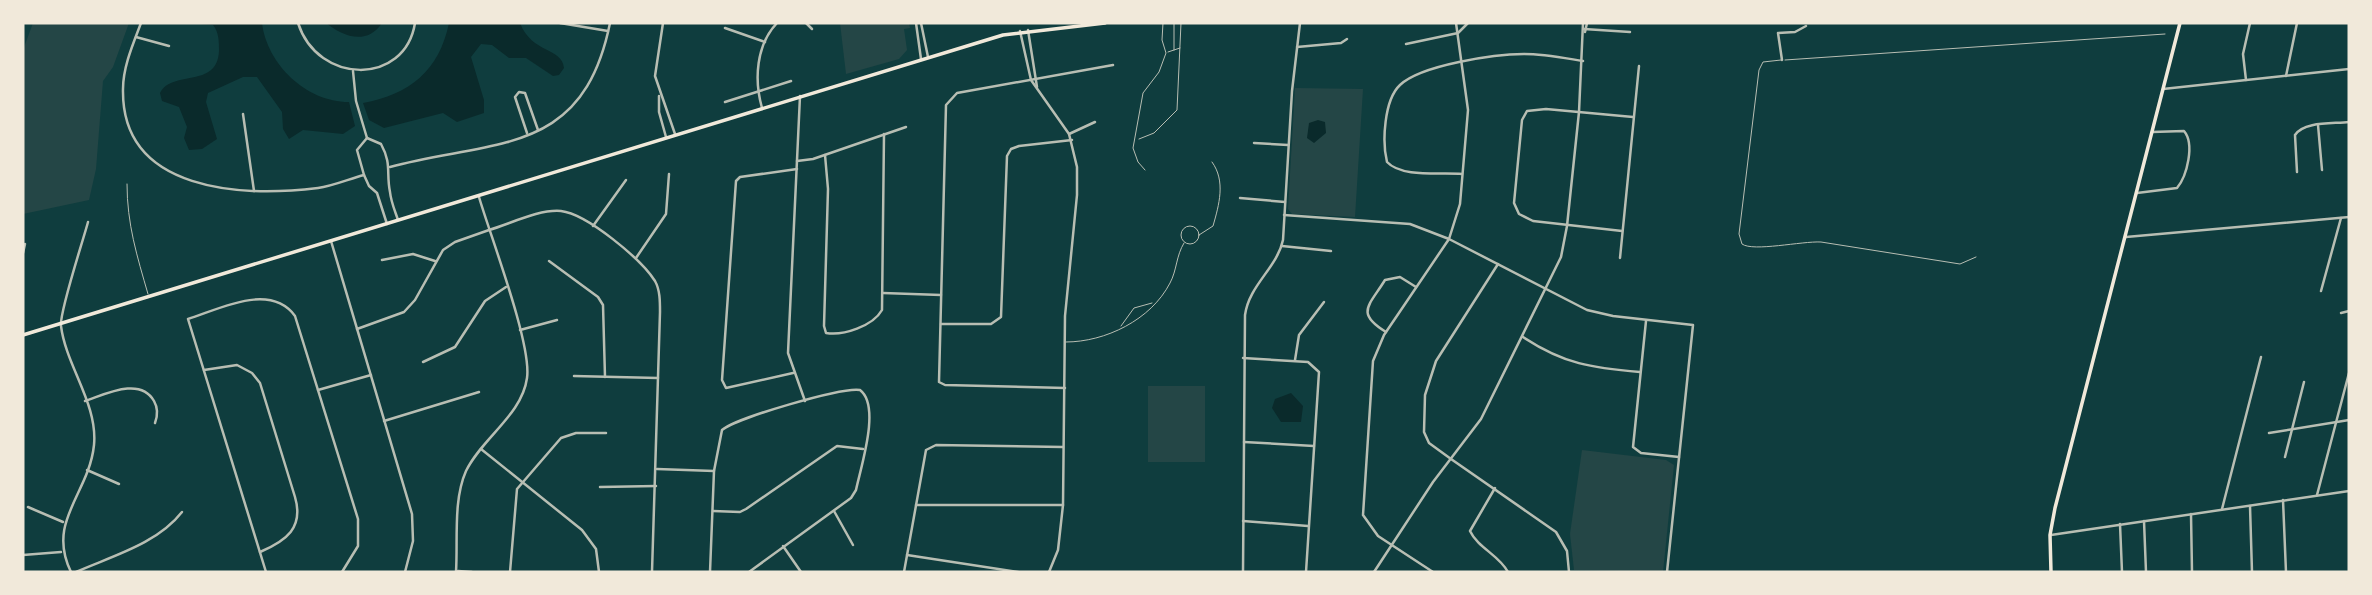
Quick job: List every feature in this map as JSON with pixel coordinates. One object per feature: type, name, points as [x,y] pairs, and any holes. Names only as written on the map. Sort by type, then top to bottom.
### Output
[{"type":"main road","points":[[23,335],[928,57],[1020,31],[1105,23]]},
{"type":"main road","points":[[2050,572],[2050,535],[2180,23]]},
{"type":"street","points":[[141,23],[122,89],[126,115],[143,148],[167,170],[197,184],[254,191],[320,188],[364,175]]},
{"type":"street","points":[[298,23],[303,37],[314,53],[353,71],[370,69],[394,59],[406,45],[415,23]]},
{"type":"street","points":[[560,23],[608,31]]},
{"type":"street","points":[[390,167],[466,153],[554,123],[576,103],[592,82],[603,58],[610,23]]},
{"type":"street","points":[[663,23],[655,67],[660,96],[675,135]]},
{"type":"street","points":[[762,108],[758,71],[765,42],[776,23]]},
{"type":"street","points":[[806,23],[812,29]]},
{"type":"street","points":[[918,23],[928,57]]},
{"type":"street","points":[[918,23],[922,59]]},
{"type":"street","points":[[1243,572],[1243,358],[1247,303],[1282,246],[1288,145],[1300,23]]},
{"type":"street","points":[[1433,572],[1372,530],[1363,515],[1369,389],[1373,361],[1387,332],[1449,239],[1460,204],[1468,110],[1456,23]]},
{"type":"street","points":[[1406,44],[1458,33],[1468,23]]},
{"type":"street","points":[[1374,572],[1391,544],[1481,419],[1561,257],[1567,226],[1579,112],[1585,23]]},
{"type":"street","points":[[2246,80],[2243,54],[2250,23]]},
{"type":"street","points":[[2286,76],[2297,23]]},
{"type":"street","points":[[1782,60],[1777,33],[1795,32],[1806,26]]},
{"type":"street","points":[[725,27],[765,42]]},
{"type":"street","points":[[1028,30],[1038,90]]},
{"type":"street","points":[[1585,30],[1630,33]]},
{"type":"street","points":[[1020,31],[1031,80],[1072,140],[1077,195],[1065,342],[1063,505],[1058,550],[1049,572]]},
{"type":"street","points":[[136,37],[169,46]]},
{"type":"street","points":[[1297,47],[1341,43],[1347,39]]},
{"type":"street","points":[[1463,174],[1396,168],[1389,165],[1386,156],[1389,104],[1397,88],[1407,79],[1462,63],[1526,54],[1583,61]]},
{"type":"street","points":[[1065,388],[945,386],[939,382],[947,101],[957,93],[1113,65]]},
{"type":"street","points":[[1620,258],[1639,66]]},
{"type":"street","points":[[2163,89],[2349,69]]},
{"type":"street","points":[[353,71],[356,101],[367,138],[380,144],[390,167],[388,189],[398,221]]},
{"type":"street","points":[[725,102],[791,81]]},
{"type":"street","points":[[527,134],[515,97],[519,92],[525,93],[538,130]]},
{"type":"street","points":[[660,96],[659,112],[666,137]]},
{"type":"street","points":[[800,96],[788,353],[805,401]]},
{"type":"street","points":[[1622,231],[1527,219],[1514,207],[1522,120],[1531,109],[1633,117]]},
{"type":"street","points":[[243,114],[254,191]]},
{"type":"street","points":[[1069,134],[1095,122]]},
{"type":"street","points":[[2297,172],[2294,135],[2300,128],[2349,122]]},
{"type":"street","points":[[2318,125],[2322,170]]},
{"type":"street","points":[[797,161],[825,155],[906,127]]},
{"type":"street","points":[[2137,192],[2177,188],[2189,154],[2190,142],[2184,131],[2152,132]]},
{"type":"street","points":[[825,155],[828,189],[824,326],[826,333],[834,334],[872,322],[882,310],[884,134]]},
{"type":"street","points":[[367,138],[357,150],[364,175],[369,186],[377,193],[387,224]]},
{"type":"street","points":[[939,324],[991,324],[1001,317],[1007,156],[1011,149],[1019,146],[1072,140]]},
{"type":"street","points":[[1254,143],[1288,145]]},
{"type":"street","points":[[793,373],[726,388],[722,380],[736,181],[740,177],[797,169]]},
{"type":"street","points":[[635,258],[666,214],[669,174]]},
{"type":"street","points":[[593,226],[626,180]]},
{"type":"street","points":[[472,572],[456,572],[461,489],[467,469],[515,407],[525,388],[528,364],[478,197]]},
{"type":"street","points":[[1240,198],[1285,202]]},
{"type":"street","points":[[357,329],[407,310],[418,295],[435,261],[452,244],[489,230],[557,211],[574,214],[635,258],[655,281],[660,297],[652,572]]},
{"type":"street","points":[[1284,215],[1410,224],[1449,239],[1545,291],[1600,314],[1693,324],[1667,572]]},
{"type":"street","points":[[2125,237],[2349,217]]},
{"type":"street","points":[[2321,291],[2341,218]]},
{"type":"street","points":[[88,222],[60,324],[85,401],[94,441],[87,470],[65,523],[62,552],[73,572],[148,540],[170,525],[182,512]]},
{"type":"street","points":[[331,242],[413,521],[411,550],[405,572]]},
{"type":"street","points":[[23,253],[25,244]]},
{"type":"street","points":[[1282,246],[1331,251]]},
{"type":"street","points":[[382,260],[413,254],[435,261]]},
{"type":"street","points":[[550,261],[598,297],[603,304],[605,377]]},
{"type":"street","points":[[1498,264],[1428,378],[1424,432],[1429,443],[1556,532],[1566,551],[1569,572]]},
{"type":"street","points":[[1387,332],[1370,322],[1367,315],[1368,307],[1385,280],[1400,277],[1416,288]]},
{"type":"street","points":[[423,362],[455,347],[485,301],[506,287]]},
{"type":"street","points":[[883,293],[941,295]]},
{"type":"street","points":[[266,572],[188,319],[251,300],[268,299],[282,304],[295,316],[360,529],[355,555],[342,572]]},
{"type":"street","points":[[1295,360],[1299,335],[1324,302]]},
{"type":"street","points":[[2341,313],[2349,311]]},
{"type":"street","points":[[1646,319],[1633,447],[1641,453],[1679,457]]},
{"type":"street","points":[[520,330],[557,320]]},
{"type":"street","points":[[1523,337],[1541,349],[1576,365],[1640,372]]},
{"type":"street","points":[[2222,509],[2261,357]]},
{"type":"street","points":[[1243,358],[1312,363],[1319,372],[1306,572]]},
{"type":"street","points":[[204,370],[232,365],[245,368],[255,376],[295,497],[298,520],[291,534],[260,552]]},
{"type":"street","points":[[2317,496],[2349,373]]},
{"type":"street","points":[[318,390],[371,375]]},
{"type":"street","points":[[574,376],[659,378]]},
{"type":"street","points":[[2285,457],[2304,382]]},
{"type":"street","points":[[710,572],[714,471],[719,437],[726,426],[854,388],[864,393],[870,409],[856,490],[834,511],[749,572]]},
{"type":"street","points":[[85,401],[127,389],[141,390],[154,401],[157,413],[155,423]]},
{"type":"street","points":[[384,421],[480,391]]},
{"type":"street","points":[[2269,432],[2349,420]]},
{"type":"street","points":[[510,572],[514,496],[523,482],[561,438],[576,433],[606,433]]},
{"type":"street","points":[[1243,442],[1314,446]]},
{"type":"street","points":[[713,510],[740,512],[746,509],[837,446],[863,449]]},
{"type":"street","points":[[904,572],[923,456],[931,446],[1063,447]]},
{"type":"street","points":[[481,449],[588,537],[597,553],[599,572]]},
{"type":"street","points":[[657,469],[714,471]]},
{"type":"street","points":[[87,470],[119,484]]},
{"type":"street","points":[[600,487],[656,486]]},
{"type":"street","points":[[1495,488],[1470,531],[1473,537],[1495,554],[1508,572]]},
{"type":"street","points":[[2050,535],[2349,491]]},
{"type":"street","points":[[2283,500],[2286,572]]},
{"type":"street","points":[[914,505],[1063,505]]},
{"type":"street","points":[[2250,505],[2252,572]]},
{"type":"street","points":[[28,507],[65,523]]},
{"type":"street","points":[[834,511],[853,545]]},
{"type":"street","points":[[2191,514],[2192,572]]},
{"type":"street","points":[[1243,521],[1308,526]]},
{"type":"street","points":[[2144,521],[2146,572]]},
{"type":"street","points":[[2120,524],[2122,572]]},
{"type":"street","points":[[783,546],[801,572]]},
{"type":"street","points":[[23,555],[62,552]]},
{"type":"street","points":[[907,555],[1018,572]]},
{"type":"lane","points":[[1145,170],[1133,148],[1137,139],[1143,93],[1159,72],[1166,53],[1162,40],[1163,23]]},
{"type":"lane","points":[[1174,23],[1174,50]]},
{"type":"lane","points":[[1137,139],[1154,133],[1177,110],[1181,23]]},
{"type":"lane","points":[[1976,257],[1960,264],[1812,241],[1754,249],[1742,244],[1739,234],[1759,70],[1763,62],[2165,34]]},
{"type":"lane","points":[[1166,53],[1181,48]]},
{"type":"lane","points":[[1184,243],[1195,243],[1199,235],[1213,226],[1220,176],[1212,162]]},
{"type":"lane","points":[[127,184],[127,213],[132,243],[149,296]]},
{"type":"lane","points":[[1065,342],[1095,340],[1138,319],[1170,282],[1184,243],[1181,235],[1185,228],[1194,227],[1199,235]]},
{"type":"lane","points":[[1121,326],[1134,309],[1154,303]]},
{"type":"shaded area","points":[[33,23],[129,23],[113,67],[103,81],[96,169],[89,200],[23,214],[23,50]]},
{"type":"shaded area","points":[[186,23],[262,23],[265,38],[280,66],[304,88],[333,100],[349,102],[355,126],[343,134],[303,130],[289,139],[283,129],[282,112],[257,77],[243,77],[208,93],[206,102],[217,139],[202,149],[189,150],[184,138],[187,127],[179,107],[162,101],[160,93],[174,82],[203,75],[211,70],[216,63],[219,48],[218,34],[213,25]]},
{"type":"shaded area","points":[[326,23],[382,23],[369,35],[361,37],[346,35]]},
{"type":"shaded area","points":[[449,23],[520,23],[532,40],[558,56],[564,68],[559,75],[553,76],[526,58],[509,58],[492,45],[481,44],[471,57],[484,100],[484,113],[457,122],[443,113],[384,128],[369,120],[363,103],[395,93],[420,78],[438,54]]},
{"type":"shaded area","points":[[840,23],[909,23],[910,28],[904,29],[907,50],[899,59],[846,74]]},
{"type":"shaded area","points":[[1295,88],[1363,89],[1355,217],[1292,214],[1288,209]]},
{"type":"shaded area","points":[[1318,120],[1325,122],[1326,133],[1314,143],[1307,138],[1309,123]]},
{"type":"shaded area","points":[[1148,386],[1205,386],[1205,462],[1148,462]]},
{"type":"shaded area","points":[[1291,393],[1303,406],[1301,422],[1281,422],[1272,408],[1275,399]]},
{"type":"shaded area","points":[[1582,450],[1666,460],[1674,465],[1663,572],[1574,570],[1570,534]]}]
